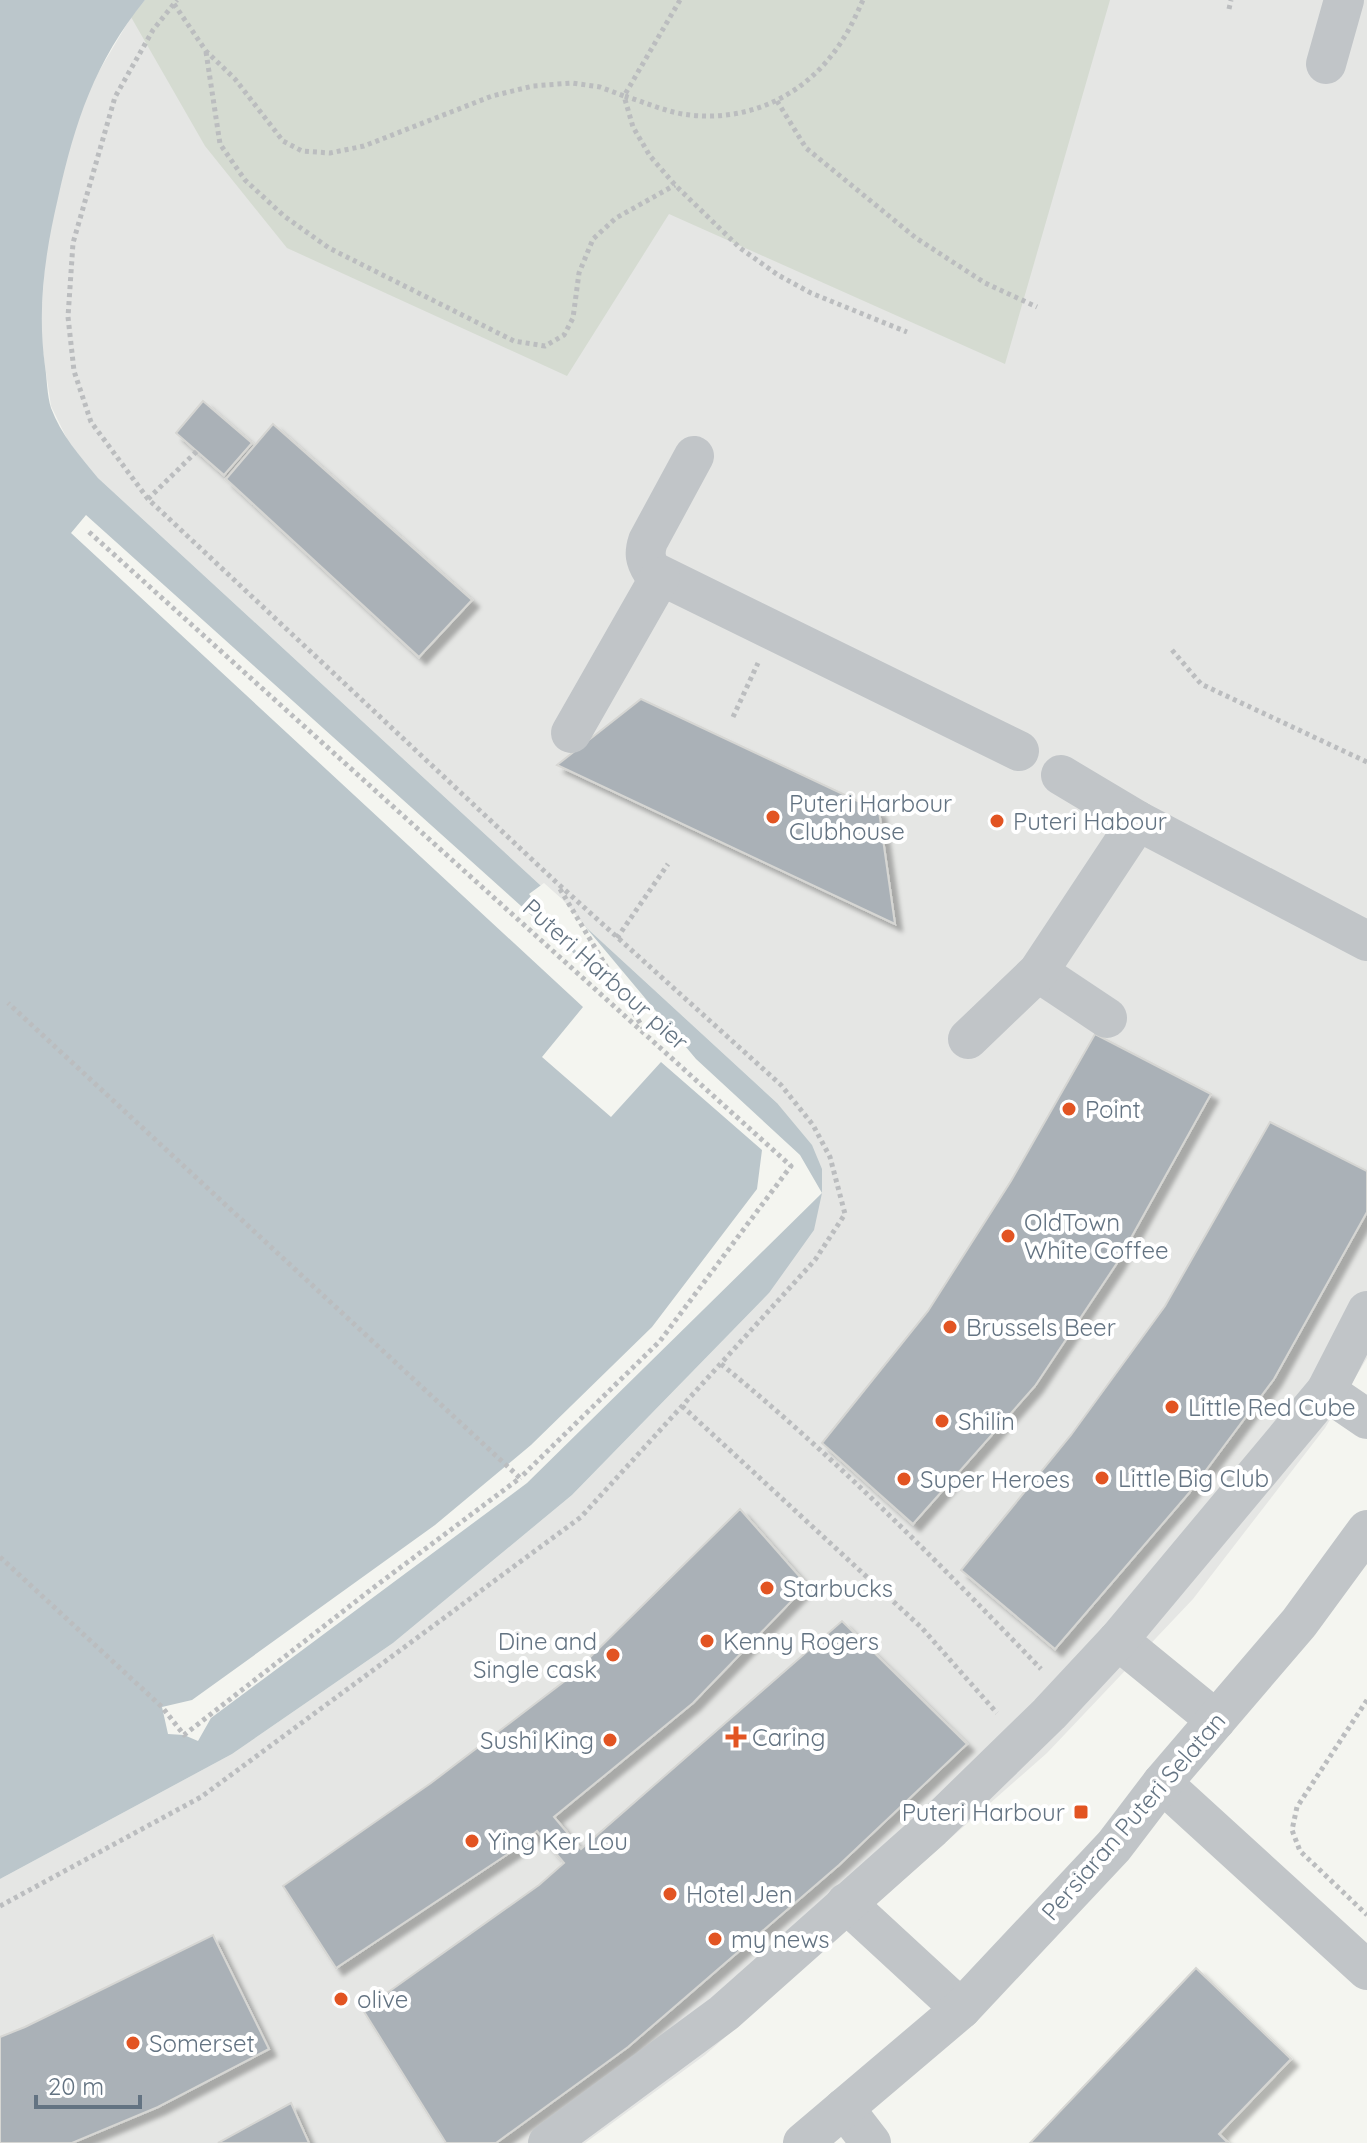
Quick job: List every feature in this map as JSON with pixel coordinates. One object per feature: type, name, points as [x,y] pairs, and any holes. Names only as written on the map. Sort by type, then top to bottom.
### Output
[{"type":"street","points":[[1326,64],[1344,0]]},
{"type":"street","points":[[694,456],[648,541],[646,562],[652,571],[1019,751]]},
{"type":"street","points":[[571,733],[660,577]]},
{"type":"street","points":[[1061,775],[1138,821],[1367,941]]},
{"type":"street","points":[[968,1039],[1038,972],[1138,821]]},
{"type":"street","points":[[1038,972],[1107,1018]]},
{"type":"street","points":[[548,2143],[724,2013],[932,1828],[1067,1695],[1118,1640],[1326,1391],[1367,1311]]},
{"type":"street","points":[[1326,1391],[1367,1419]]},
{"type":"street","name":"Persiaran Puteri Selatan","points":[[803,2143],[961,2009],[1114,1846],[1162,1783],[1299,1623],[1367,1530]]},
{"type":"street","points":[[1118,1640],[1216,1720]]},
{"type":"street","points":[[1162,1783],[1367,1970]]},
{"type":"street","points":[[846,1903],[961,2009]]},
{"type":"street","points":[[844,2108],[871,2143]]},
{"type":"path","points":[[680,0],[624,96],[633,127],[644,147],[675,185],[740,248],[778,275],[832,302],[907,332]]},
{"type":"path","points":[[0,1906],[201,1797],[581,1517],[815,1260],[845,1214],[830,1157],[813,1125],[781,1085],[556,882],[148,499],[91,422],[74,371],[68,317],[73,243],[107,118],[132,64],[175,2],[206,51],[235,79],[283,141],[302,151],[330,153],[364,146],[492,96],[533,86],[572,83],[600,87],[687,115],[727,117],[758,110],[777,101],[816,72],[842,41],[863,0]]},
{"type":"path","points":[[1229,9],[1231,0]]},
{"type":"path","points":[[206,51],[220,144],[245,180],[284,216],[329,248],[514,341],[545,346],[564,335],[573,318],[579,273],[593,239],[616,218],[675,185]]},
{"type":"path","points":[[777,101],[806,148],[916,238],[985,283],[1037,307]]},
{"type":"path","points":[[148,499],[197,451]]},
{"type":"path","name":"Puteri Harbour pier","points":[[89,532],[791,1166],[660,1341],[520,1478]]},
{"type":"path","points":[[733,717],[772,632]]},
{"type":"path","points":[[1172,650],[1201,684],[1367,762]]},
{"type":"path","points":[[617,938],[668,864]]},
{"type":"path","points":[[556,882],[645,1033]]},
{"type":"path","points":[[0,1557],[162,1707],[184,1735],[520,1478],[8,1003]]},
{"type":"path","points":[[721,1364],[760,1396],[940,1564],[1067,1695]]},
{"type":"path","points":[[682,1406],[922,1628],[1021,1740]]},
{"type":"path","points":[[1367,1700],[1297,1807],[1292,1830],[1300,1851],[1367,1915]]},
{"type":"shaded area","points":[[0,0],[145,0],[113,46],[89,93],[72,144],[49,239],[42,302],[43,345],[50,403],[66,436],[98,478],[777,1103],[812,1145],[822,1169],[822,1193],[814,1230],[769,1293],[572,1495],[393,1643],[232,1754],[0,1879]]},
{"type":"shaded area","name":"Puteri Harbour","points":[[145,0],[1367,0],[1367,1358],[1325,1428],[1193,1599],[1047,1753],[705,2055],[585,2143],[0,2143],[0,1879],[232,1754],[393,1643],[572,1495],[769,1293],[777,1103],[98,478],[69,443],[51,406],[40,332],[46,247],[72,135],[92,83],[131,17]]},
{"type":"shaded area","points":[[145,0],[1110,0],[1005,364],[669,214],[567,376],[287,248],[205,146],[131,17]]},
{"type":"pier","points":[[86,515],[590,968],[529,894],[544,883],[563,900],[696,1059],[800,1155],[822,1193],[527,1483],[211,1718],[198,1741],[184,1735],[168,1734],[162,1707],[192,1700],[435,1525],[531,1445],[652,1327],[757,1189],[762,1150],[661,1062],[611,1117],[542,1057],[583,1007],[71,533]]},
{"type":"building","points":[[203,401],[252,443],[224,475],[176,433]]},
{"type":"building","points":[[273,424],[472,600],[419,657],[226,479]]},
{"type":"building","name":"Puteri Harbour Clubhouse","points":[[641,699],[879,811],[895,924],[557,765]]},
{"type":"building","points":[[1095,1034],[1211,1094],[1117,1263],[1035,1386],[913,1524],[822,1443],[928,1311],[1011,1181]]},
{"type":"building","name":"Little Red Cube","points":[[1270,1122],[1367,1171],[1367,1212],[1274,1379],[1189,1493],[1055,1649],[961,1570],[1071,1435],[1165,1306]]},
{"type":"building","points":[[740,1509],[807,1585],[693,1703],[554,1817],[581,1849],[842,1621],[967,1744],[839,1865],[628,2047],[496,2143],[446,2143],[363,2010],[539,1885],[564,1863],[537,1831],[514,1850],[336,1968],[283,1886],[431,1783],[570,1677]]},
{"type":"building","name":"Somerset","points":[[213,1935],[269,2049],[158,2107],[72,2143],[0,2143],[0,2037]]},
{"type":"building","points":[[1196,1968],[1291,2059],[1219,2134],[1228,2143],[1030,2143]]},
{"type":"building","name":"Somerset","points":[[291,2103],[309,2143],[218,2143]]},
{"type":"place","name":"Puteri Harbour Clubhouse","points":[[773,817]]},
{"type":"place","name":"Puteri Habour","points":[[997,821]]},
{"type":"place","name":"Point","points":[[1069,1109]]},
{"type":"place","name":"OldTown White Coffee","points":[[1008,1236]]},
{"type":"place","name":"Brussels Beer","points":[[950,1327]]},
{"type":"place","name":"Little Red Cube","points":[[1172,1407]]},
{"type":"place","name":"Shilin","points":[[942,1421]]},
{"type":"place","name":"Little Big Club","points":[[1102,1478]]},
{"type":"place","name":"Super Heroes","points":[[904,1479]]},
{"type":"place","name":"Starbucks","points":[[767,1588]]},
{"type":"place","name":"Kenny Rogers","points":[[707,1641]]},
{"type":"place","name":"Dine and Single cask","points":[[613,1655]]},
{"type":"place","name":"Caring","points":[[736,1737]]},
{"type":"place","name":"Sushi King","points":[[610,1740]]},
{"type":"place","name":"Puteri Harbour","points":[[1081,1812]]},
{"type":"place","name":"Ying Ker Lou","points":[[472,1841]]},
{"type":"place","name":"Hotel Jen","points":[[670,1894]]},
{"type":"place","name":"my news","points":[[715,1939]]},
{"type":"place","name":"olive","points":[[341,1999]]},
{"type":"place","name":"Somerset","points":[[133,2043]]}]
